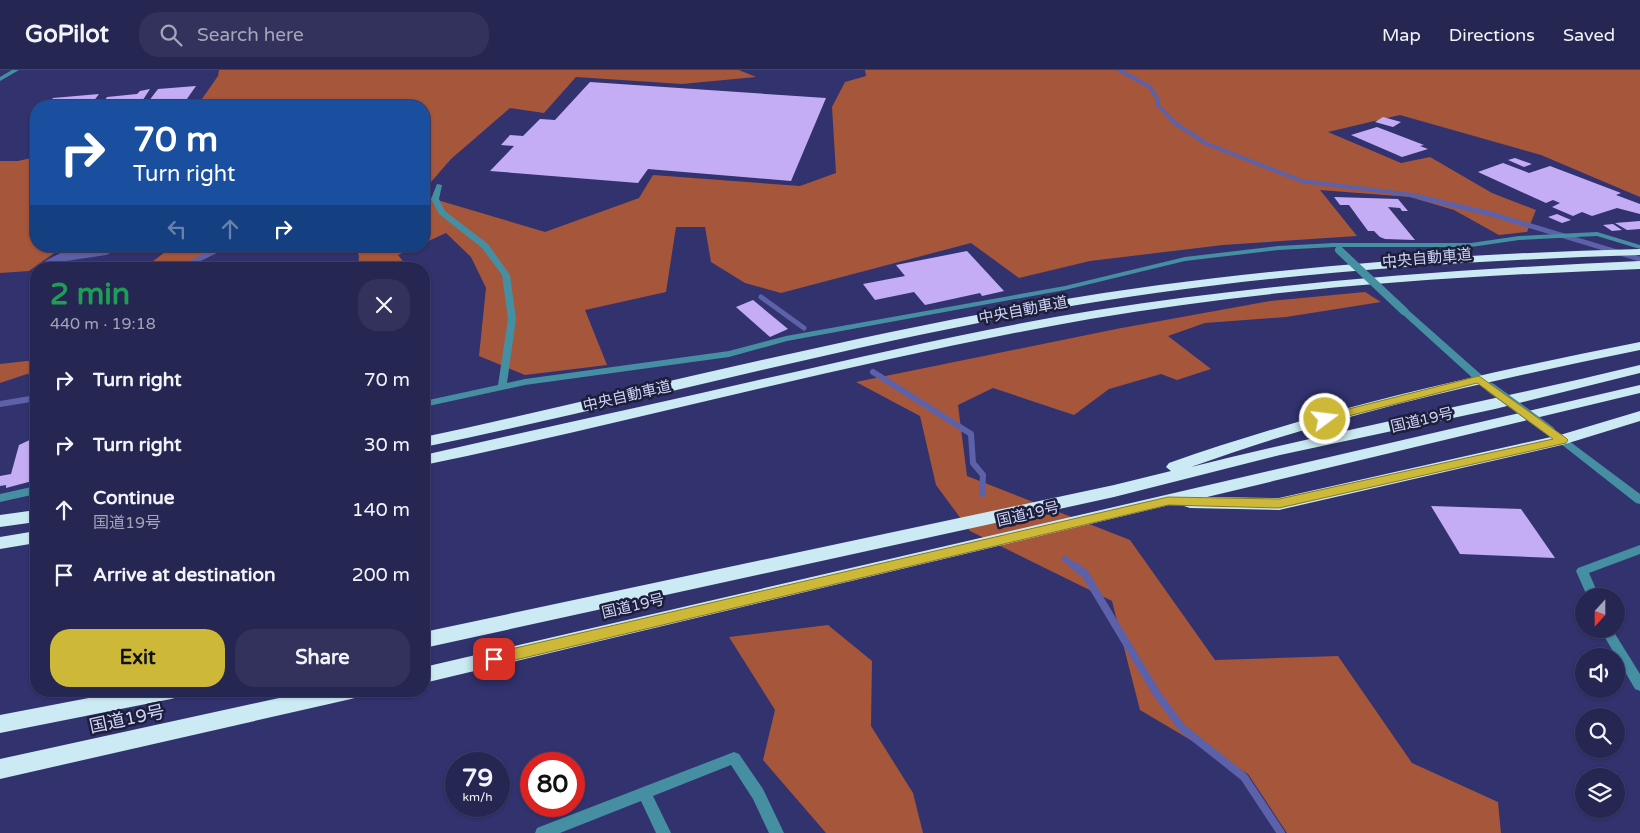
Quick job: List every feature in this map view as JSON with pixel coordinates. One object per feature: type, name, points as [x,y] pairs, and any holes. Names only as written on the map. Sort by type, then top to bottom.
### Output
[{"type":"highway","name":"中央自動車道","points":[[430,441],[713,376],[1007,313],[1222,282],[1471,259],[1577,253],[1640,252]]},
{"type":"highway","name":"中央自動車道","points":[[430,459],[915,349],[1018,328],[1101,314],[1345,282],[1480,271],[1640,265]]},
{"type":"highway","points":[[1114,490],[1267,434],[1479,379],[1640,346]]},
{"type":"highway","name":"国道19号","points":[[430,639],[1114,490],[1280,450],[1495,404],[1640,369]]},
{"type":"highway","name":"国道19号","points":[[430,674],[1640,389]]},
{"type":"highway","points":[[1168,501],[1279,504],[1562,440],[1640,416]]},
{"type":"highway","points":[[0,521],[30,517]]},
{"type":"highway","points":[[0,543],[30,538]]},
{"type":"highway","name":"国道19号","points":[[0,724],[139,697]]},
{"type":"highway","name":"国道19号","points":[[0,769],[324,697]]},
{"type":"street","points":[[0,79],[16,70]]},
{"type":"street","points":[[439,185],[435,198],[442,212],[485,246],[506,275],[512,319],[502,387]]},
{"type":"street","points":[[430,403],[525,382],[729,354],[786,339],[922,312],[1065,288],[1185,259],[1278,248],[1471,245],[1519,238],[1584,234],[1597,234],[1640,247]]},
{"type":"street","points":[[1336,247],[1404,312],[1479,379],[1640,500]]},
{"type":"street","points":[[0,498],[30,491]]},
{"type":"street","points":[[1589,588],[1582,571],[1640,549]]},
{"type":"street","points":[[1612,638],[1640,684]]},
{"type":"street","points":[[542,833],[734,758],[758,794],[777,833]]},
{"type":"street","points":[[644,793],[664,833]]},
{"type":"shaded area","points":[[219,70],[739,70],[756,77],[682,84],[576,77],[544,113],[510,108],[451,159],[430,183],[430,100],[201,100],[218,76]]},
{"type":"shaded area","points":[[865,70],[1640,70],[1640,197],[1541,155],[1400,115],[1328,132],[1401,163],[1430,157],[1492,193],[1536,210],[1527,232],[1499,235],[1454,210],[1410,197],[1320,190],[1357,236],[1223,245],[1090,261],[1019,278],[971,243],[781,293],[745,283],[711,262],[705,227],[676,227],[666,292],[585,310],[607,365],[525,375],[479,356],[486,288],[471,257],[446,233],[430,240],[430,198],[545,232],[639,198],[653,175],[800,186],[836,173],[832,107],[845,82],[866,76]]},
{"type":"shaded area","points":[[30,158],[30,252],[56,252],[42,262],[30,262],[29,271],[0,273],[0,161],[18,161]]},
{"type":"shaded area","points":[[165,252],[219,252],[197,262],[152,262]]},
{"type":"shaded area","points":[[357,252],[404,252],[398,255],[404,262],[359,262]]},
{"type":"shaded area","points":[[1365,292],[1381,302],[1286,317],[1205,323],[1168,336],[1211,369],[1177,380],[1161,374],[1109,389],[1074,415],[993,388],[958,405],[967,476],[1130,540],[1215,660],[1338,656],[1412,763],[1498,802],[1501,833],[1287,833],[1248,774],[1140,710],[1112,601],[970,531],[936,485],[920,416],[856,382],[1116,329],[1270,301]]},
{"type":"shaded area","points":[[30,361],[30,374],[0,383],[0,364]]},
{"type":"shaded area","points":[[828,625],[872,661],[871,726],[913,793],[923,833],[826,833],[763,760],[775,710],[729,637]]},
{"type":"water","points":[[62,252],[113,252],[106,255],[59,262],[45,261]]},
{"type":"building","points":[[590,82],[826,98],[791,181],[648,169],[638,183],[490,171],[514,146],[501,145],[510,135],[523,136],[540,119],[555,120]]},
{"type":"building","points":[[196,86],[186,100],[150,100],[158,89]]},
{"type":"building","points":[[150,89],[143,100],[105,100],[107,97],[137,94],[140,91]]},
{"type":"building","points":[[99,94],[94,100],[51,100],[53,98]]},
{"type":"building","points":[[1383,117],[1401,122],[1393,127],[1375,122]]},
{"type":"building","points":[[1377,127],[1424,145],[1420,146],[1428,149],[1402,157],[1351,135]]},
{"type":"building","points":[[1515,158],[1532,164],[1524,167],[1508,160]]},
{"type":"building","points":[[1503,163],[1529,173],[1550,166],[1621,193],[1616,195],[1640,204],[1640,214],[1617,208],[1592,216],[1582,212],[1573,216],[1552,207],[1560,203],[1553,200],[1546,203],[1478,172]]},
{"type":"building","points":[[1334,197],[1398,199],[1408,211],[1388,207],[1415,240],[1385,239],[1374,231],[1368,231],[1349,205],[1340,205]]},
{"type":"building","points":[[1557,214],[1571,220],[1562,223],[1548,217]]},
{"type":"building","points":[[1640,221],[1640,229],[1627,230],[1615,223]]},
{"type":"building","points":[[1613,224],[1622,230],[1612,231],[1603,225]]},
{"type":"building","points":[[967,251],[1004,291],[982,296],[980,293],[925,305],[914,292],[875,300],[863,284],[905,276],[896,265]]},
{"type":"building","points":[[753,300],[788,329],[770,337],[736,307]]},
{"type":"building","points":[[30,440],[30,482],[6,488],[6,485],[0,486],[0,476],[11,474],[19,445]]},
{"type":"building","points":[[1431,506],[1521,509],[1555,558],[1460,554]]},
{"type":"waterway","points":[[1119,70],[1150,87],[1157,98],[1158,105],[1175,123],[1207,144],[1302,181],[1424,198]]},
{"type":"waterway","points":[[1419,197],[1491,214],[1640,259]]},
{"type":"waterway","points":[[193,262],[213,252]]},
{"type":"waterway","points":[[761,297],[804,328]]},
{"type":"waterway","points":[[873,372],[971,434],[973,463],[983,475],[982,494]]},
{"type":"waterway","points":[[0,404],[30,399]]},
{"type":"waterway","points":[[1065,559],[1078,569]]},
{"type":"waterway","points":[[1076,567],[1085,574],[1157,694],[1182,728],[1244,777],[1281,833]]},
{"type":"route","points":[[494,659],[1168,501],[1279,504],[1562,440],[1479,379],[1325,419]]}]
